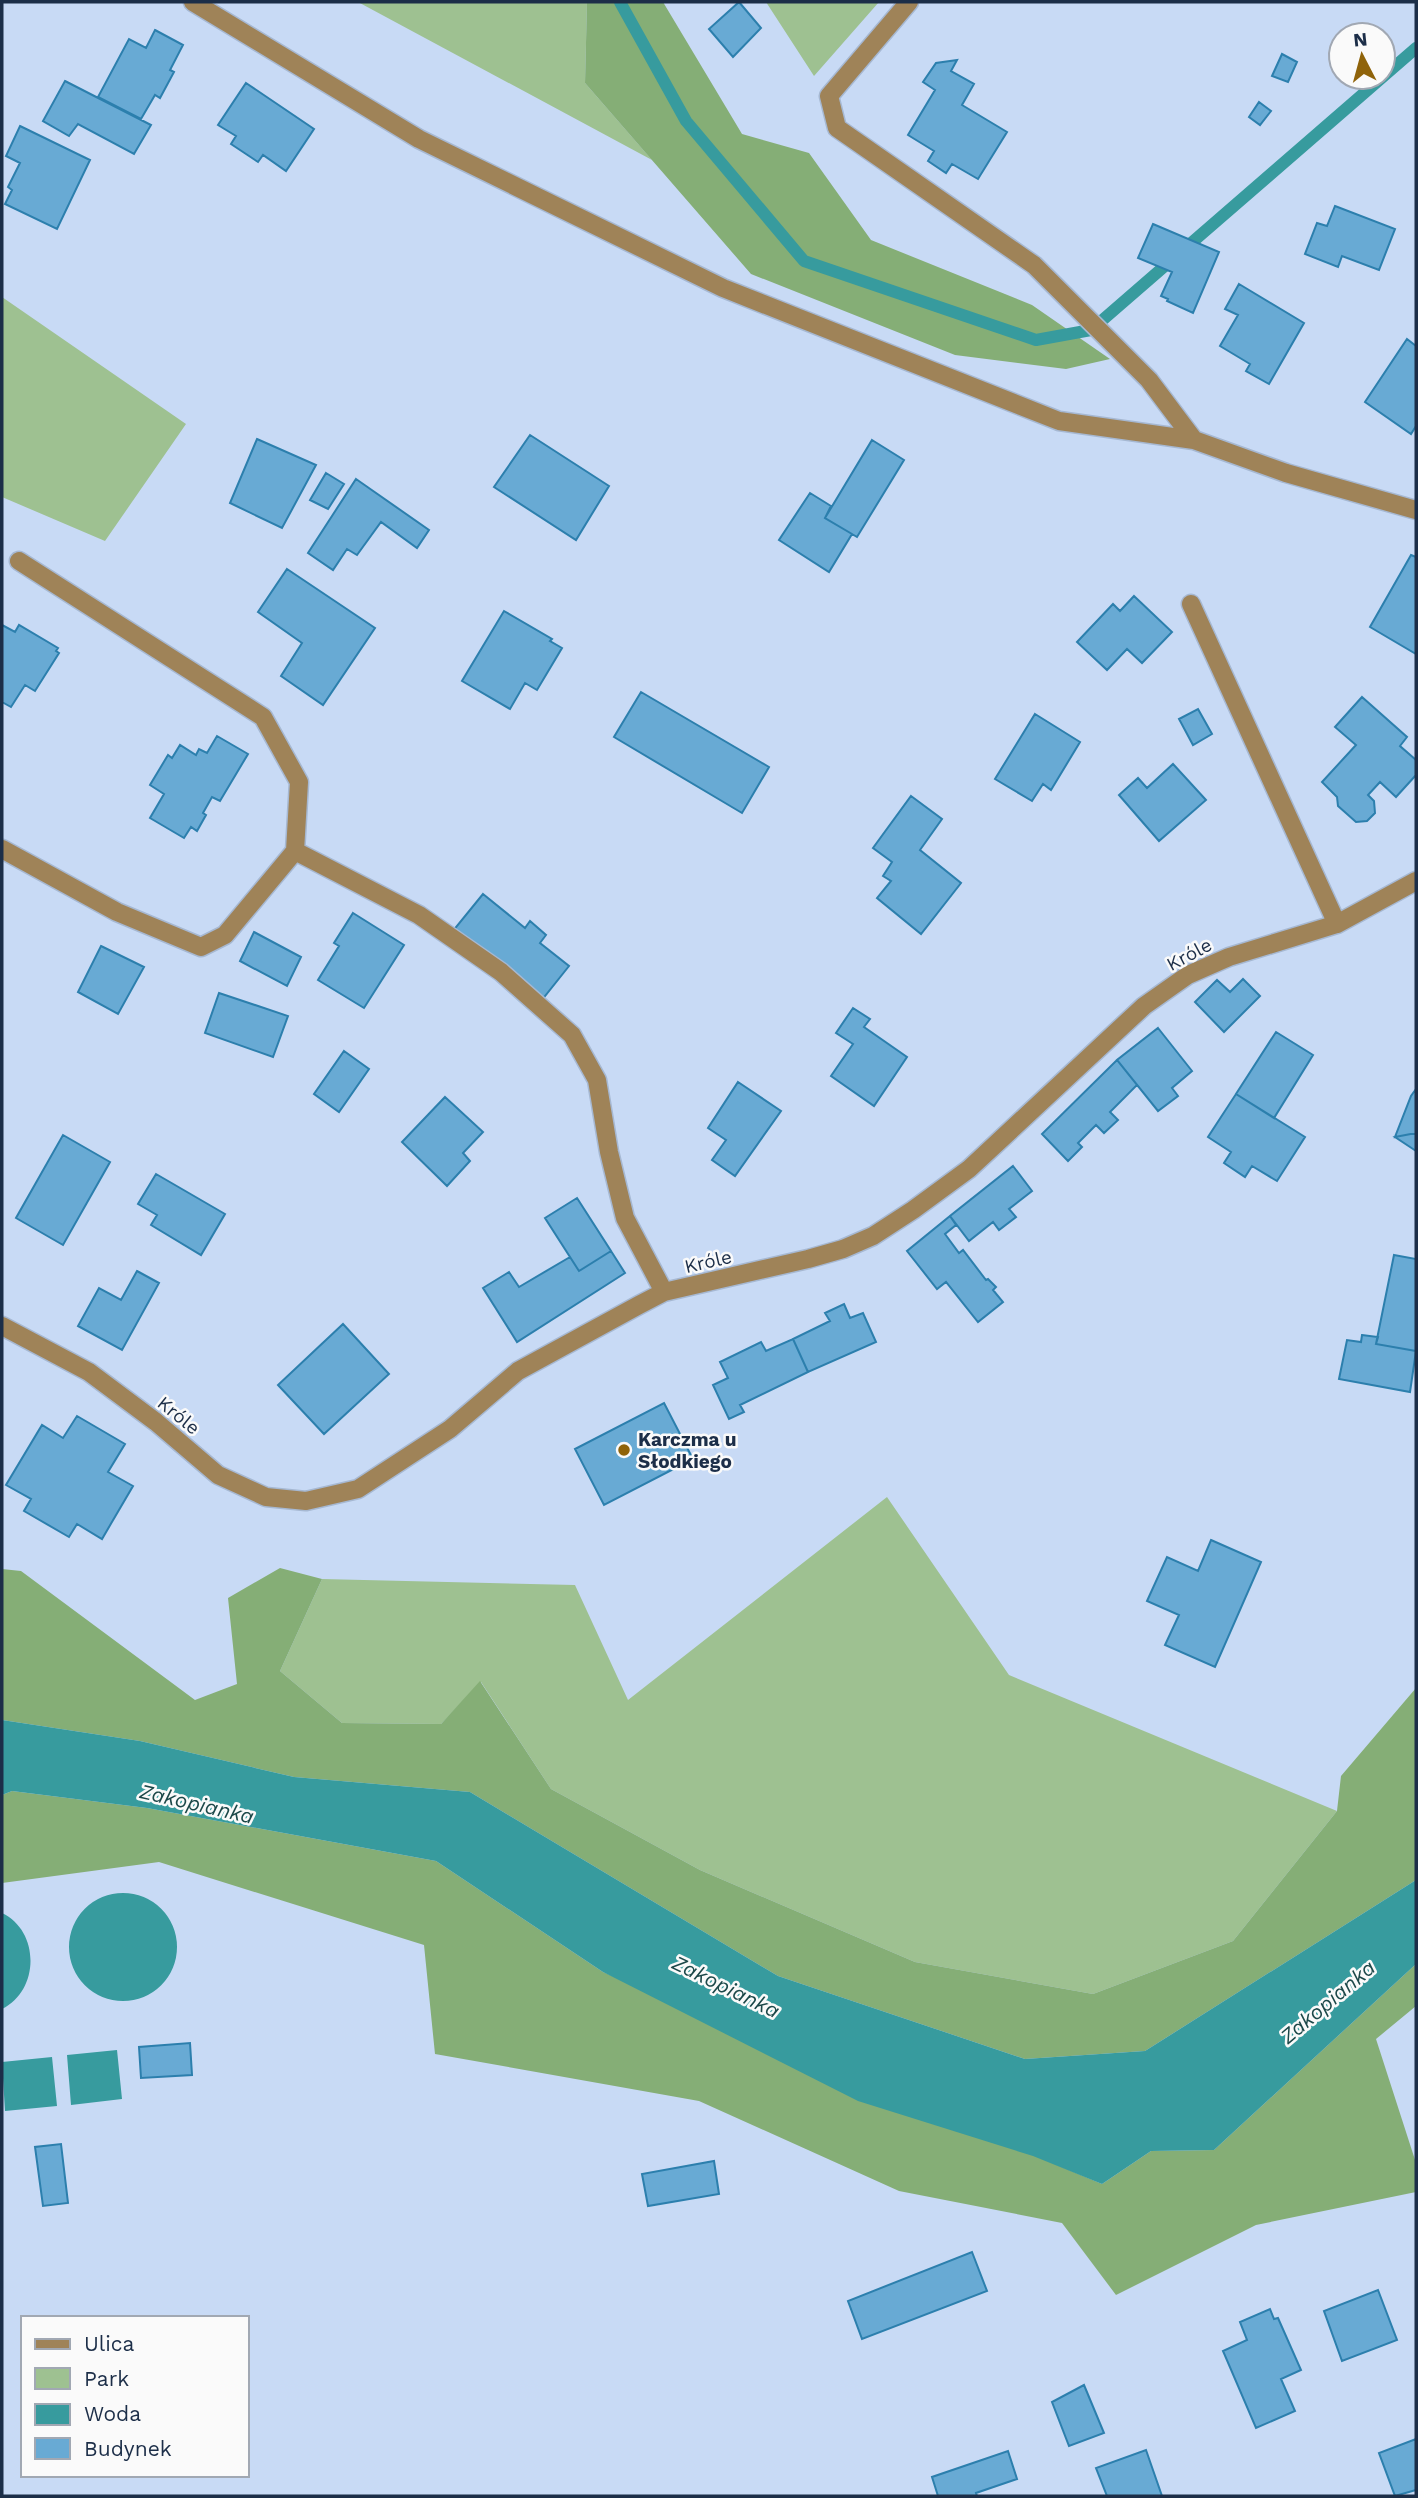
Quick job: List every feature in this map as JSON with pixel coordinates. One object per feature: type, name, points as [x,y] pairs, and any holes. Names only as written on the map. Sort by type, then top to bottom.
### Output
[{"type":"lane","points":[[193,2],[419,139],[723,288],[1059,421],[1194,440],[1286,473],[1416,510]]},
{"type":"lane","points":[[909,2],[829,96],[837,128],[1034,265],[1149,380],[1194,440]]},
{"type":"lane","points":[[2,849],[117,912],[201,947],[225,935],[295,851],[299,782],[262,717],[19,561]]},
{"type":"lane","points":[[1191,604],[1337,924]]},
{"type":"lane","points":[[295,851],[419,915],[501,972],[572,1035],[597,1080],[609,1152],[625,1217],[664,1292]]},
{"type":"lane","name":"Króle","points":[[2,1326],[89,1373],[156,1422],[218,1475],[266,1497],[306,1501],[358,1489],[450,1429],[519,1371],[664,1292],[808,1259],[843,1249],[873,1236],[913,1210],[968,1168],[1144,1006],[1188,975],[1229,957],[1337,924],[1416,881]]},
{"type":"green space","points":[[358,2],[587,2],[585,83],[652,160]]},
{"type":"green space","points":[[766,2],[879,2],[814,76]]},
{"type":"green space","points":[[2,297],[186,424],[105,541],[2,497]]},
{"type":"green space","points":[[887,1497],[1009,1675],[1337,1811],[1233,1941],[1093,1994],[915,1962],[700,1870],[551,1789],[481,1682],[441,1724],[342,1723],[280,1671],[322,1579],[575,1585],[628,1700]]},
{"type":"shaded area","points":[[587,2],[663,2],[742,134],[809,153],[871,240],[1032,305],[1110,359],[1066,369],[955,355],[751,274],[585,83]]},
{"type":"shaded area","points":[[280,1568],[322,1579],[280,1671],[342,1723],[441,1724],[480,1681],[551,1789],[700,1870],[915,1962],[1093,1994],[1233,1941],[1337,1811],[1341,1776],[1416,1688],[1416,1880],[1145,2051],[1025,2059],[778,1976],[470,1792],[294,1777],[140,1741],[2,1720],[2,1569],[21,1571],[195,1700],[237,1684],[228,1598]]},
{"type":"shaded area","points":[[12,1791],[147,1808],[436,1861],[603,1972],[1102,2184],[1151,2151],[1214,2150],[1416,1964],[1416,2006],[1376,2039],[1416,2163],[1416,2192],[1256,2225],[1116,2295],[1062,2223],[899,2191],[699,2101],[435,2054],[424,1945],[159,1862],[2,1883],[2,1795]]},
{"type":"water","name":"Zakopianka","points":[[2,1720],[140,1741],[294,1777],[470,1792],[778,1976],[1025,2059],[1145,2051],[1416,1880],[1416,1964],[1214,2150],[1151,2151],[1102,2184],[1033,2156],[858,2101],[603,1972],[436,1861],[147,1808],[12,1791],[2,1795]]},
{"type":"water","points":[[123,1893],[144,1897],[161,1909],[173,1926],[177,1947],[173,1968],[161,1985],[144,1997],[123,2001],[102,1997],[85,1985],[73,1968],[69,1947],[73,1926],[85,1909],[102,1897]]},
{"type":"water","points":[[2,1913],[23,1933],[29,1946],[30,1961],[29,1975],[23,1989],[2,2009]]},
{"type":"water","points":[[117,2050],[122,2099],[71,2105],[67,2055]]},
{"type":"water","points":[[52,2057],[57,2106],[5,2111],[2,2062]]},
{"type":"building","points":[[739,2],[761,28],[733,57],[709,29]]},
{"type":"building","points":[[155,30],[183,45],[170,70],[174,72],[160,98],[155,95],[141,119],[98,97],[129,39],[146,48]]},
{"type":"building","points":[[1282,54],[1297,62],[1288,82],[1272,76]]},
{"type":"building","points":[[957,60],[951,71],[974,84],[962,105],[1007,132],[978,179],[952,164],[946,173],[928,161],[934,151],[908,135],[935,90],[923,82],[936,63]]},
{"type":"building","points":[[65,81],[151,125],[134,154],[78,124],[69,136],[43,121]]},
{"type":"building","points":[[246,83],[314,129],[286,171],[263,155],[258,162],[231,144],[236,136],[218,125]]},
{"type":"building","points":[[1259,102],[1271,111],[1260,125],[1249,117]]},
{"type":"building","points":[[20,126],[90,160],[57,229],[5,204],[12,190],[8,187],[20,163],[6,156]]},
{"type":"building","points":[[1335,206],[1395,229],[1379,270],[1342,256],[1338,267],[1305,254],[1317,223],[1327,226]]},
{"type":"building","points":[[1153,224],[1219,252],[1193,313],[1161,296],[1172,272],[1138,258]]},
{"type":"building","points":[[1239,284],[1304,323],[1269,384],[1246,371],[1250,364],[1220,346],[1238,315],[1225,309]]},
{"type":"building","points":[[1407,339],[1416,346],[1416,426],[1411,434],[1365,402]]},
{"type":"building","points":[[530,435],[609,486],[576,540],[494,487]]},
{"type":"building","points":[[257,439],[316,465],[282,528],[230,503]]},
{"type":"building","points":[[872,440],[904,460],[857,537],[825,518]]},
{"type":"building","points":[[326,473],[344,484],[328,509],[310,500]]},
{"type":"building","points":[[356,479],[429,530],[417,548],[381,522],[357,555],[347,549],[333,570],[308,553]]},
{"type":"building","points":[[810,493],[831,506],[825,518],[852,534],[829,572],[779,540]]},
{"type":"building","points":[[1411,555],[1416,557],[1416,654],[1370,627]]},
{"type":"building","points":[[287,569],[375,628],[323,705],[281,676],[302,643],[258,612]]},
{"type":"building","points":[[1134,596],[1172,632],[1142,663],[1127,649],[1107,670],[1077,642],[1113,604],[1120,611]]},
{"type":"building","points":[[504,611],[552,639],[550,641],[562,648],[537,690],[525,683],[510,709],[462,681]]},
{"type":"building","points":[[2,625],[15,632],[19,625],[58,648],[56,651],[59,653],[35,691],[25,685],[11,707],[2,702]]},
{"type":"building","points":[[641,692],[769,767],[742,813],[614,737]]},
{"type":"building","points":[[1362,697],[1407,737],[1400,746],[1416,760],[1416,775],[1396,797],[1380,782],[1368,795],[1374,801],[1375,813],[1367,821],[1356,822],[1338,806],[1337,797],[1322,782],[1356,745],[1335,727]]},
{"type":"building","points":[[1198,709],[1212,734],[1193,745],[1179,719]]},
{"type":"building","points":[[1035,714],[1080,742],[1051,790],[1043,784],[1032,801],[995,779]]},
{"type":"building","points":[[217,736],[248,754],[220,801],[212,797],[197,831],[191,827],[184,838],[150,818],[164,794],[150,785],[168,755],[172,758],[180,745],[196,755],[199,749],[207,753]]},
{"type":"building","points":[[1173,764],[1206,800],[1159,841],[1119,795],[1138,778],[1147,788]]},
{"type":"building","points":[[911,796],[942,819],[920,850],[961,883],[921,934],[877,898],[891,881],[883,876],[892,862],[873,848]]},
{"type":"building","points":[[483,894],[525,928],[530,921],[546,935],[540,943],[569,966],[541,1001],[452,932]]},
{"type":"building","points":[[353,913],[404,945],[364,1008],[318,980],[339,946],[334,943]]},
{"type":"building","points":[[254,932],[301,957],[287,986],[240,961]]},
{"type":"building","points":[[101,946],[144,967],[118,1014],[78,992]]},
{"type":"building","points":[[1243,979],[1260,996],[1224,1032],[1195,1002],[1217,980],[1230,992]]},
{"type":"building","points":[[219,993],[288,1016],[273,1057],[205,1033]]},
{"type":"building","points":[[853,1008],[870,1019],[864,1027],[907,1057],[874,1106],[831,1076],[853,1044],[836,1033]]},
{"type":"building","points":[[1158,1028],[1192,1071],[1172,1088],[1178,1096],[1158,1111],[1117,1060]]},
{"type":"building","points":[[1276,1032],[1313,1055],[1274,1118],[1236,1094]]},
{"type":"building","points":[[344,1051],[369,1069],[339,1112],[314,1094]]},
{"type":"building","points":[[1117,1060],[1137,1085],[1110,1112],[1118,1120],[1104,1133],[1096,1125],[1078,1143],[1082,1147],[1068,1161],[1042,1134]]},
{"type":"building","points":[[738,1082],[781,1111],[735,1176],[712,1160],[726,1140],[708,1128]]},
{"type":"building","points":[[1416,1089],[1416,1133],[1395,1137],[1411,1096]]},
{"type":"building","points":[[1236,1094],[1305,1137],[1277,1181],[1252,1166],[1245,1177],[1224,1163],[1231,1152],[1208,1137]]},
{"type":"building","points":[[445,1097],[483,1132],[463,1153],[470,1161],[447,1186],[402,1142]]},
{"type":"building","points":[[1416,1133],[1416,1151],[1395,1137]]},
{"type":"building","points":[[63,1135],[110,1162],[63,1245],[16,1218]]},
{"type":"building","points":[[1013,1166],[1032,1191],[1009,1209],[1016,1217],[999,1230],[993,1222],[969,1241],[950,1216]]},
{"type":"building","points":[[156,1174],[225,1214],[201,1255],[151,1225],[157,1215],[138,1204]]},
{"type":"building","points":[[577,1198],[611,1251],[579,1271],[545,1218]]},
{"type":"building","points":[[950,1216],[956,1225],[945,1234],[959,1253],[963,1250],[986,1280],[996,1287],[993,1290],[1003,1302],[978,1322],[946,1282],[937,1289],[907,1251]]},
{"type":"building","points":[[611,1251],[625,1273],[517,1342],[483,1288],[509,1272],[519,1287],[570,1257],[579,1271]]},
{"type":"building","points":[[1394,1255],[1416,1259],[1416,1351],[1376,1344]]},
{"type":"building","points":[[137,1271],[159,1283],[122,1350],[78,1326],[99,1288],[121,1300]]},
{"type":"building","points":[[844,1304],[850,1318],[863,1313],[876,1342],[808,1372],[793,1339],[830,1321],[825,1313]]},
{"type":"building","points":[[343,1324],[389,1374],[324,1434],[278,1385]]},
{"type":"building","points":[[1362,1335],[1378,1337],[1376,1344],[1416,1351],[1410,1392],[1339,1379],[1347,1340],[1361,1342]]},
{"type":"building","points":[[793,1339],[808,1372],[740,1405],[744,1412],[729,1419],[713,1385],[728,1378],[720,1362],[761,1342],[766,1351]]},
{"type":"building","points":[[664,1403],[693,1459],[604,1505],[575,1449]]},
{"type":"building","points":[[77,1416],[125,1444],[108,1472],[133,1486],[102,1539],[77,1524],[69,1537],[24,1511],[31,1499],[6,1485],[42,1425],[63,1438]]},
{"type":"building","points":[[1211,1540],[1261,1562],[1215,1667],[1165,1645],[1179,1615],[1147,1601],[1167,1557],[1198,1571]]},
{"type":"building","points":[[190,2043],[192,2075],[141,2078],[139,2047]]},
{"type":"building","points":[[61,2144],[68,2203],[43,2206],[35,2147]]},
{"type":"building","points":[[714,2161],[719,2194],[648,2206],[642,2174]]},
{"type":"building","points":[[972,2252],[987,2291],[862,2339],[848,2301]]},
{"type":"building","points":[[1378,2290],[1397,2340],[1342,2361],[1324,2311]]},
{"type":"building","points":[[1270,2309],[1274,2319],[1278,2318],[1301,2370],[1281,2379],[1295,2411],[1256,2428],[1223,2351],[1247,2340],[1240,2322]]},
{"type":"building","points":[[1084,2385],[1104,2433],[1069,2446],[1052,2402]]},
{"type":"building","points":[[1416,2439],[1416,2490],[1395,2496],[1379,2453]]},
{"type":"building","points":[[1146,2450],[1162,2496],[1107,2496],[1096,2468]]},
{"type":"building","points":[[1008,2451],[1017,2479],[976,2493],[977,2496],[938,2496],[932,2477]]},
{"type":"waterway","points":[[620,2],[686,121],[804,261],[1036,340],[1091,330],[1416,48]]},
{"type":"place","name":"Karczma u Słodkiego","points":[[624,1450]]}]
